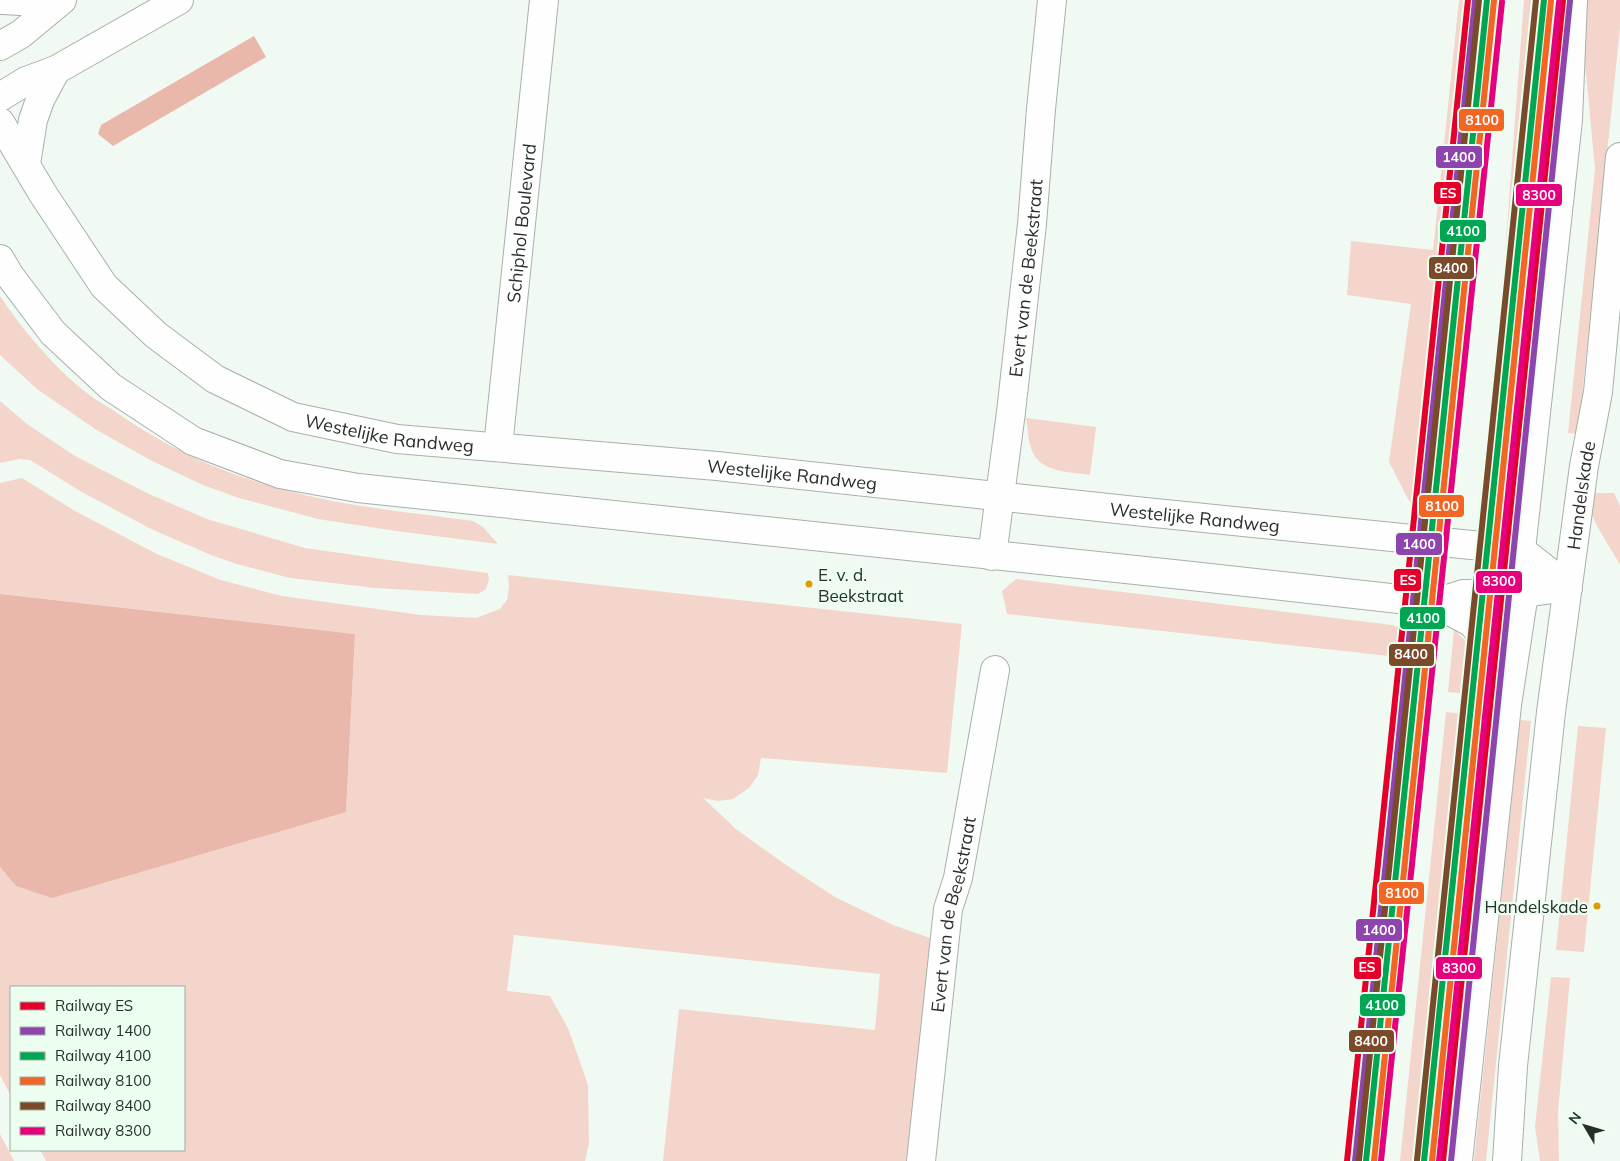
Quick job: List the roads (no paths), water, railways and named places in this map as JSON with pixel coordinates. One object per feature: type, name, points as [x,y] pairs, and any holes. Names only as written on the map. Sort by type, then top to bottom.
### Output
[{"type":"street","points":[[3,0],[59,1]]},
{"type":"street","points":[[0,96],[26,81],[56,70],[179,0]]},
{"type":"street","name":"Schiphol Boulevard","points":[[498,447],[544,0]]},
{"type":"street","name":"Evert van de Beekstraat","points":[[992,556],[1031,231],[1052,0]]},
{"type":"street","points":[[1458,1161],[1506,705],[1524,593],[1521,550],[1568,120],[1573,0]]},
{"type":"street","points":[[0,46],[21,34],[59,1]]},
{"type":"street","points":[[26,164],[33,120],[40,100],[56,70]]},
{"type":"street","name":"Westelijke Randweg","points":[[0,122],[43,194],[104,286],[156,335],[215,380],[293,417],[398,439],[717,466],[1521,550]]},
{"type":"street","name":"Handelskade","points":[[1507,1161],[1514,1066],[1551,712],[1584,466],[1598,392],[1620,157]]},
{"type":"street","points":[[0,259],[10,276],[53,333],[111,387],[193,441],[280,474],[358,488],[1434,603],[1472,624],[1488,643],[1499,662],[1506,705]]},
{"type":"street","points":[[1521,550],[1568,587]]},
{"type":"street","points":[[1434,603],[1463,594],[1524,593],[1568,587]]},
{"type":"street","name":"Evert van de Beekstraat","points":[[921,1161],[948,909],[958,878],[995,670]]},
{"type":"rail line","name":"ES","points":[[1347,1161],[1468,0]]},
{"type":"rail line","name":"8400","points":[[1359,1160],[1479,0]]},
{"type":"rail line","name":"4100","points":[[1366,1161],[1487,0]]},
{"type":"rail line","name":"8400","points":[[1417,1160],[1536,0]]},
{"type":"rail line","name":"4100","points":[[1424,1161],[1544,0]]},
{"type":"rail line","name":"ES","points":[[1443,1161],[1563,0]]},
{"type":"rail line","name":"1400","points":[[1355,1161],[1475,1]]},
{"type":"rail line","name":"8100","points":[[1374,1161],[1494,1]]},
{"type":"rail line","name":"8100","points":[[1432,1161],[1551,1]]},
{"type":"rail line","name":"1400","points":[[1451,1161],[1570,1]]},
{"type":"rail line","name":"8300","points":[[1381,1161],[1502,2]]},
{"type":"rail line","name":"8300","points":[[1439,1161],[1559,2]]},
{"type":"place","name":"E. v. d. Beekstraat","points":[[809,584]]},
{"type":"place","name":"Handelskade","points":[[1597,906]]}]
